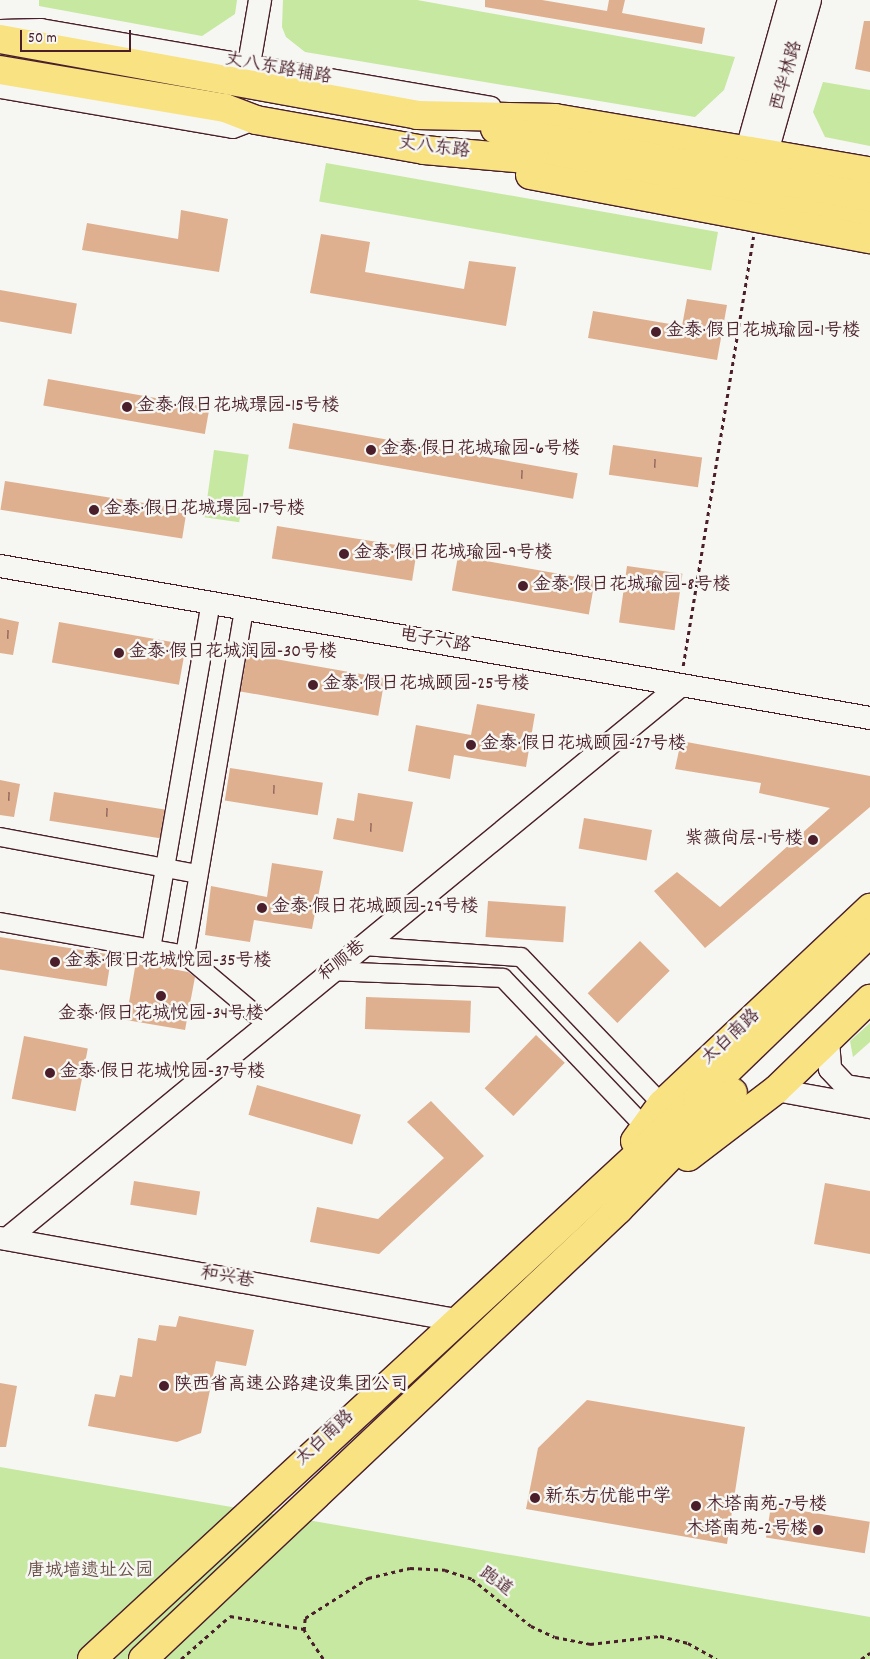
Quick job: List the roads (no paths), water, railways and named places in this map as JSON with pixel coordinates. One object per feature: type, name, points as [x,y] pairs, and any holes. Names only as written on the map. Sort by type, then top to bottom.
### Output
[{"type":"main road","name":"丈八东路","points":[[0,39],[239,73],[417,115],[870,197]]},
{"type":"main road","name":"丈八东路","points":[[0,70],[225,108],[256,120],[424,150],[558,140],[757,150],[870,171]]},
{"type":"main road","name":"丈八东路","points":[[558,140],[870,217]]},
{"type":"main road","points":[[424,150],[576,185],[870,239]]},
{"type":"main road","name":"太白南路","points":[[607,1180],[662,1104],[870,908]]},
{"type":"main road","name":"太白南路","points":[[619,1209],[705,1106],[870,933]]},
{"type":"main road","name":"太白南路","points":[[92,1659],[607,1180],[705,1106],[870,958]]},
{"type":"main road","name":"太白南路","points":[[143,1659],[619,1209],[776,1090],[828,1038],[870,1000]]},
{"type":"street","points":[[225,108],[239,73],[260,0]]},
{"type":"street","name":"西华林路","points":[[757,150],[789,0]]},
{"type":"street","name":"西华林路","points":[[757,150],[810,0]]},
{"type":"street","name":"丈八东路辅路","points":[[0,29],[41,28],[239,73],[558,140]]},
{"type":"street","points":[[0,89],[233,129],[256,120]]},
{"type":"street","name":"电子六路","points":[[0,566],[870,718]]},
{"type":"street","points":[[151,949],[211,603]]},
{"type":"street","points":[[185,955],[244,609]]},
{"type":"street","name":"和顺巷","points":[[4,1239],[680,686]]},
{"type":"street","points":[[0,838],[198,874]]},
{"type":"street","points":[[0,922],[185,955],[267,1024]]},
{"type":"street","points":[[362,946],[521,957],[662,1104]]},
{"type":"street","points":[[331,971],[503,978],[645,1127]]},
{"type":"street","points":[[828,1038],[830,1069],[846,1086],[870,1090]]},
{"type":"street","points":[[776,1090],[870,1107]]},
{"type":"street","name":"和兴巷","points":[[4,1239],[455,1320]]},
{"type":"place","name":"金泰·假日花城瑜园-1号楼","points":[[656,332]]},
{"type":"place","name":"金泰·假日花城璟园-15号楼","points":[[127,407]]},
{"type":"place","name":"金泰·假日花城瑜园-6号楼","points":[[371,450]]},
{"type":"place","name":"金泰·假日花城璟园-17号楼","points":[[94,510]]},
{"type":"place","name":"金泰·假日花城瑜园-9号楼","points":[[344,554]]},
{"type":"place","name":"金泰·假日花城瑜园-8号楼","points":[[523,586]]},
{"type":"place","name":"金泰·假日花城润园-30号楼","points":[[119,653]]},
{"type":"place","name":"金泰·假日花城颐园-25号楼","points":[[313,685]]},
{"type":"place","name":"金泰·假日花城颐园-27号楼","points":[[471,745]]},
{"type":"place","name":"紫薇尚层-1号楼","points":[[813,840]]},
{"type":"place","name":"金泰·假日花城颐园-29号楼","points":[[262,908]]},
{"type":"place","name":"金泰·假日花城悦园-35号楼","points":[[55,962]]},
{"type":"place","name":"金泰·假日花城悦园-34号楼","points":[[161,996]]},
{"type":"place","name":"金泰·假日花城悦园-37号楼","points":[[50,1073]]},
{"type":"place","name":"陕西省高速公路建设集团公司","points":[[164,1386]]},
{"type":"place","name":"新东方优能中学","points":[[535,1498]]},
{"type":"place","name":"木塔南苑-7号楼","points":[[696,1506]]},
{"type":"place","name":"木塔南苑-2号楼","points":[[818,1530]]},
{"type":"park label","name":"唐城墙遗址公园","points":[[90,1572]]}]
